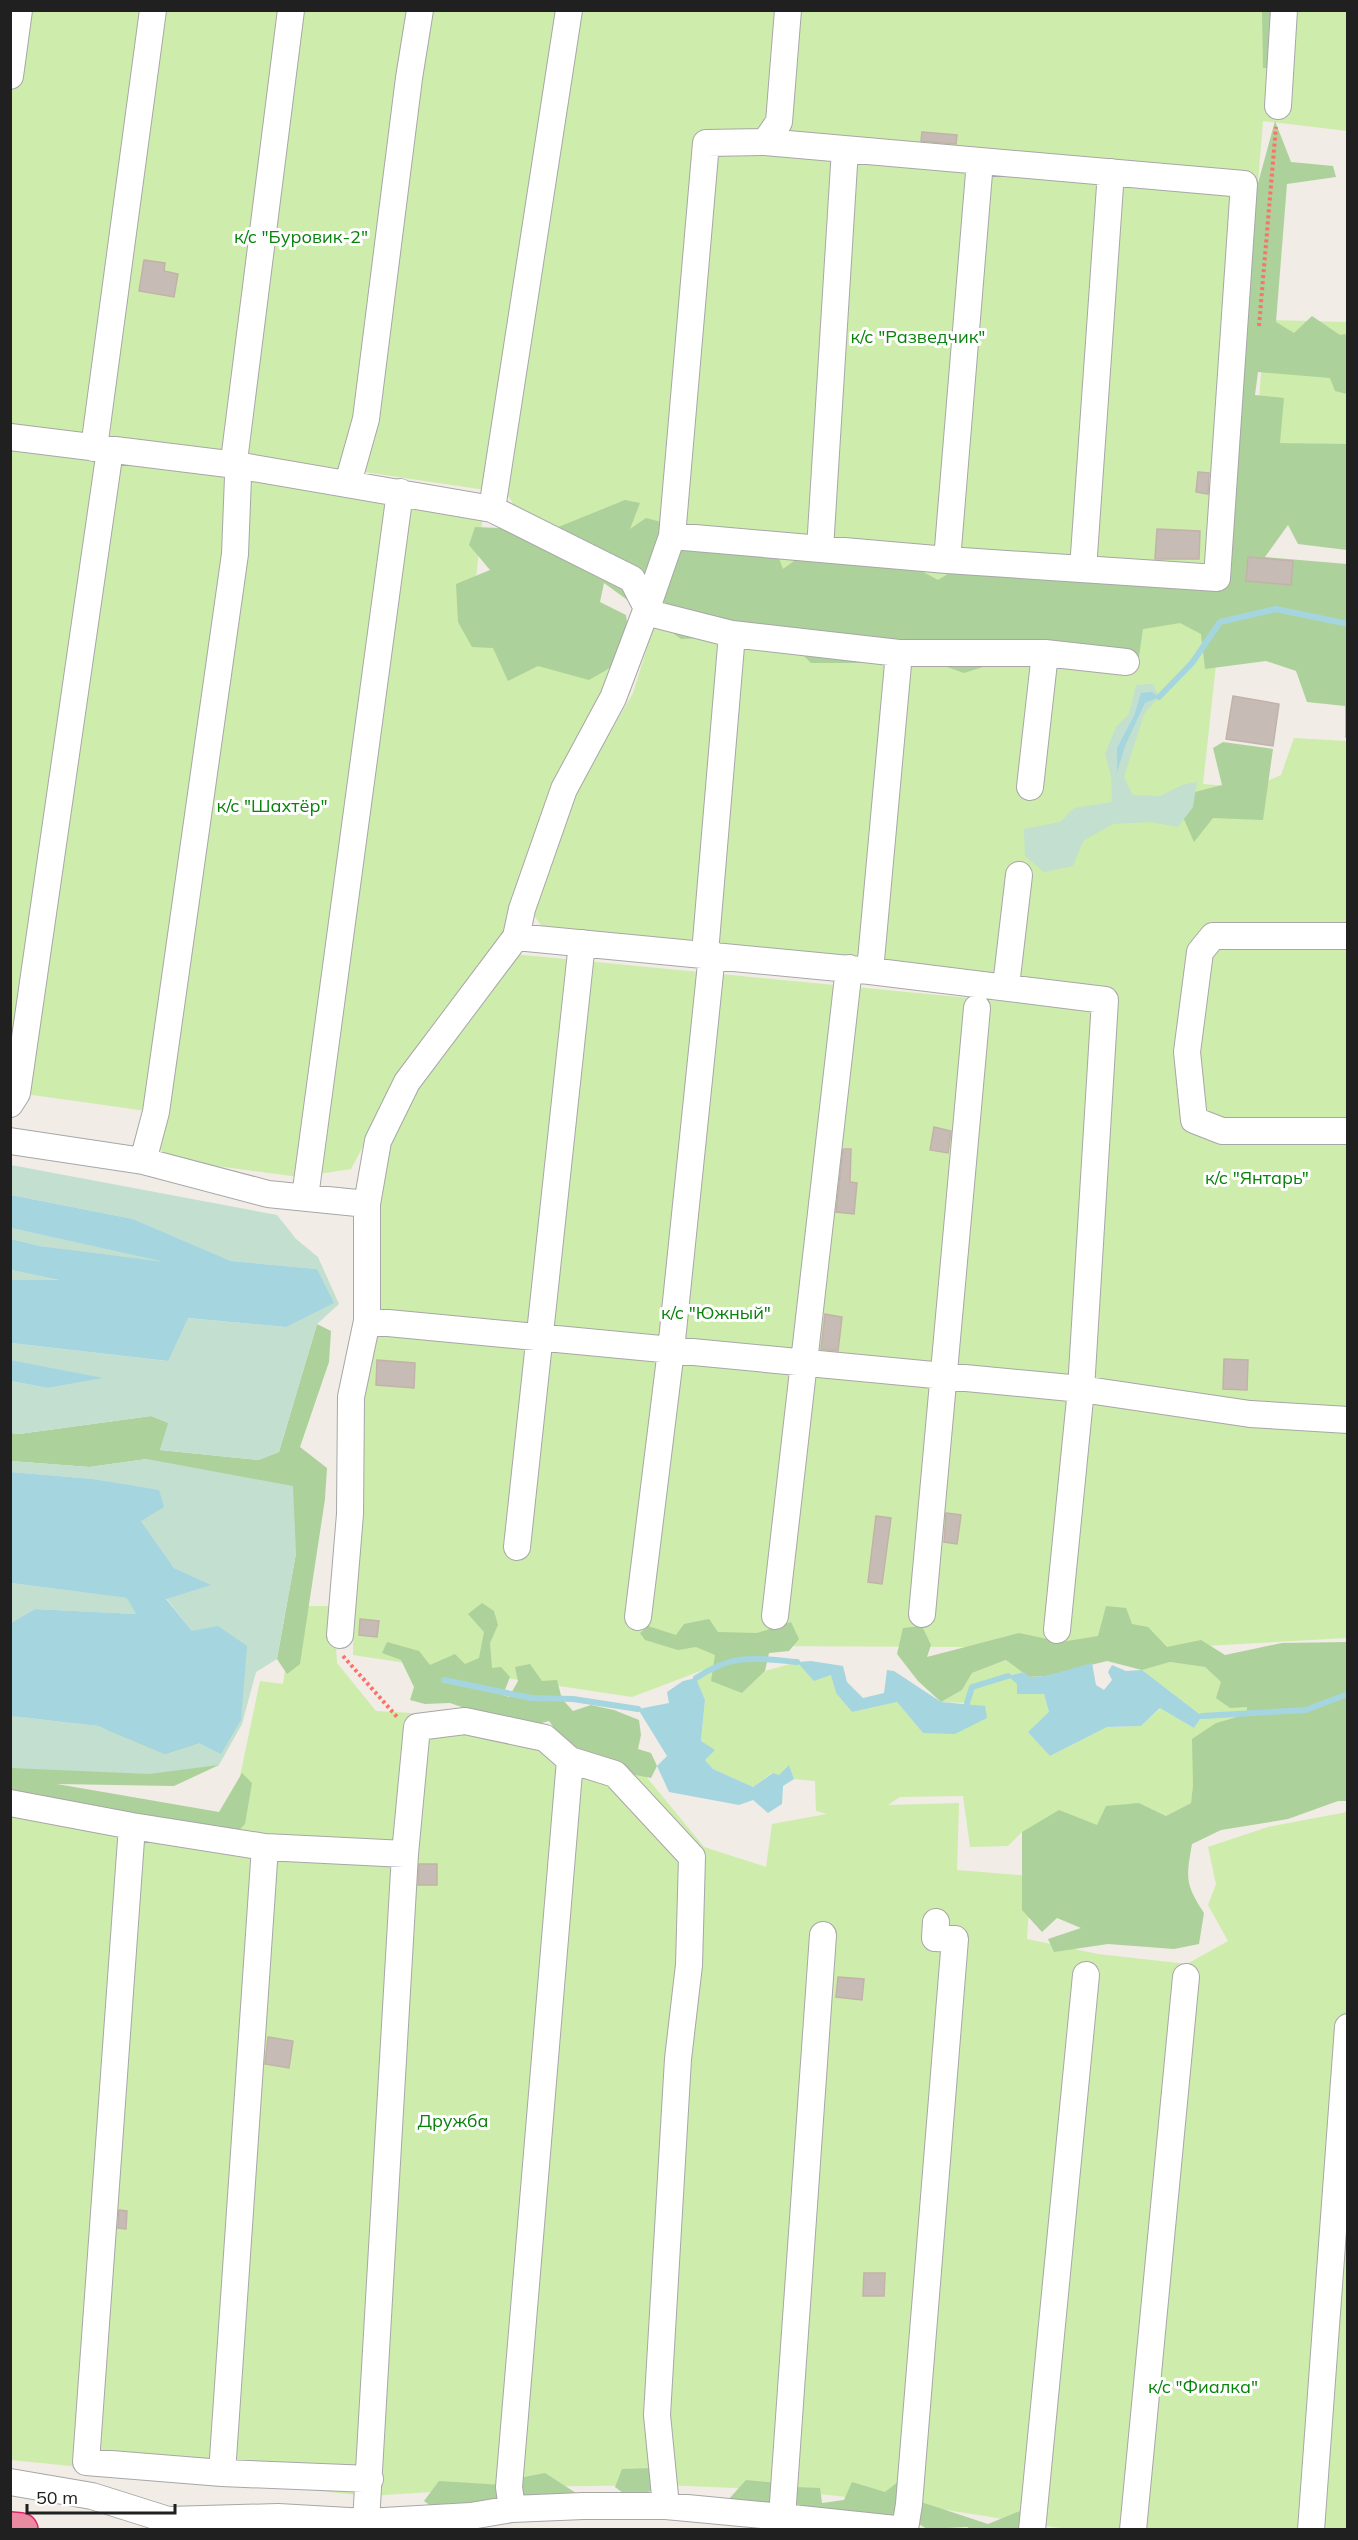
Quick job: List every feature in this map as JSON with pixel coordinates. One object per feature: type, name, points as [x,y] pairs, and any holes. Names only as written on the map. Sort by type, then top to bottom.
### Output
[{"type":"highway","points":[[10,2529],[21,2529]]},
{"type":"street","points":[[10,76],[19,10]]},
{"type":"street","points":[[10,1104],[17,1093],[102,449],[153,10]]},
{"type":"street","points":[[143,1161],[156,1112],[235,554],[238,477],[236,465],[291,10]]},
{"type":"street","points":[[348,483],[366,419],[409,78],[420,10]]},
{"type":"street","points":[[492,509],[569,10]]},
{"type":"street","points":[[765,142],[779,122],[788,10]]},
{"type":"street","points":[[1278,106],[1284,10]]},
{"type":"street","points":[[340,1635],[350,1514],[351,1396],[367,1321],[367,1204],[378,1141],[406,1082],[516,937],[522,909],[564,789],[613,698],[672,536],[706,143],[765,142],[1244,184],[1217,578],[947,560],[672,536]]},
{"type":"street","points":[[820,549],[845,149]]},
{"type":"street","points":[[947,560],[980,161]]},
{"type":"street","points":[[1083,569],[1112,172]]},
{"type":"street","points":[[10,437],[236,465],[492,509],[632,579],[647,608],[657,615],[732,634],[899,653],[1045,653],[1126,662]]},
{"type":"street","points":[[305,1197],[400,492]]},
{"type":"street","points":[[638,1617],[671,1350],[708,954],[732,634]]},
{"type":"street","points":[[775,1616],[802,1362],[860,969],[899,653]]},
{"type":"street","points":[[1030,787],[1045,653]]},
{"type":"street","points":[[1006,986],[1019,875]]},
{"type":"street","points":[[1347,936],[1213,936],[1200,952],[1187,1052],[1194,1120],[1222,1131],[1347,1131]]},
{"type":"street","points":[[516,937],[860,969],[1106,1000],[1082,1389],[1057,1630]]},
{"type":"street","points":[[517,1547],[582,943]]},
{"type":"street","points":[[922,1614],[977,1008]]},
{"type":"street","points":[[10,1141],[143,1161],[268,1194],[367,1204]]},
{"type":"street","points":[[367,1321],[1082,1389],[1250,1414],[1347,1420]]},
{"type":"street","points":[[366,2522],[405,1854],[417,1727],[465,1721],[545,1738],[570,1760],[615,1774],[692,1857],[689,1965],[678,2059],[657,2415],[666,2506]]},
{"type":"street","points":[[513,2509],[509,2487],[570,1760]]},
{"type":"street","points":[[10,1803],[132,1826],[265,1847],[405,1854]]},
{"type":"street","points":[[132,1826],[86,2462],[222,2472],[369,2488]]},
{"type":"street","points":[[222,2472],[265,1847]]},
{"type":"street","points":[[10,2482],[92,2496],[168,2520],[278,2517],[366,2522],[471,2516],[513,2509],[666,2506],[905,2529],[909,2504],[955,1939],[935,1938],[936,1922]]},
{"type":"street","points":[[782,2517],[823,1935]]},
{"type":"street","points":[[1032,2529],[1086,1975]]},
{"type":"street","points":[[1133,2529],[1186,1977]]},
{"type":"street","points":[[1311,2529],[1347,2027]]},
{"type":"path","points":[[1258,332],[1278,106]]},
{"type":"path","points":[[340,1635],[343,1657],[395,1716],[417,1727]]},
{"type":"green space","points":[[11,11],[1347,11],[1347,131],[1263,121],[1227,564],[1203,784],[1251,788],[1281,775],[1294,738],[1347,741],[1347,1638],[1169,1648],[766,1646],[742,1693],[765,1671],[797,1662],[817,1680],[831,1674],[836,1693],[852,1712],[897,1702],[923,1733],[967,1703],[941,1702],[962,1690],[972,1673],[1007,1660],[1024,1672],[1008,1676],[1044,1694],[1049,1712],[1050,1756],[1107,1727],[1141,1726],[1161,1708],[1194,1728],[1202,1716],[1142,1670],[1170,1662],[1205,1667],[1247,1706],[1247,1714],[1216,1723],[1193,1785],[1191,1803],[1166,1816],[1139,1803],[1097,1826],[1022,1832],[1008,1846],[970,1847],[963,1796],[900,1797],[888,1805],[959,1803],[957,1870],[1031,1876],[1027,1939],[1098,1954],[1187,1964],[1228,1941],[1208,1905],[1216,1884],[1208,1847],[1268,1827],[1347,1812],[1347,2529],[1066,2529],[909,2504],[784,2490],[665,2485],[509,2487],[369,2496],[11,2460],[11,1794],[230,1824],[260,1681],[283,1684],[294,1606],[334,1606],[337,1663],[376,1711],[476,1712],[626,1752],[704,1847],[766,1867],[772,1824],[827,1814],[816,1811],[815,1781],[794,1779],[789,1765],[779,1776],[772,1773],[753,1787],[713,1769],[705,1760],[701,1742],[705,1700],[696,1678],[711,1667],[632,1697],[353,1655],[358,1395],[377,1192],[397,1117],[513,954],[1115,1012],[1117,994],[543,928],[530,910],[568,804],[633,693],[676,554],[582,538],[520,514],[506,493],[235,453],[11,424]]},
{"type":"green space","points":[[1262,11],[1279,11],[1275,68],[1263,68]]},
{"type":"green space","points":[[1275,121],[1291,162],[1333,166],[1336,177],[1287,184],[1276,322],[1294,333],[1312,316],[1340,335],[1347,334],[1347,394],[1335,391],[1330,378],[1258,372],[1255,395],[1284,398],[1280,443],[1347,444],[1347,550],[1298,544],[1288,525],[1265,557],[1347,564],[1348,737],[1345,738],[1345,706],[1307,702],[1296,671],[1266,661],[1205,669],[1201,634],[1180,623],[1143,629],[1138,663],[1045,647],[964,673],[888,646],[869,663],[811,663],[783,635],[681,639],[604,583],[600,602],[626,615],[629,637],[622,661],[589,680],[538,666],[508,681],[493,648],[472,647],[458,622],[456,584],[490,570],[469,545],[475,527],[551,530],[625,500],[640,503],[630,529],[646,518],[777,553],[783,569],[806,552],[875,567],[901,560],[938,580],[956,569],[1197,590],[1231,575],[1248,220]]},
{"type":"green space","points":[[1265,320],[1347,322],[1347,445],[1256,442]]},
{"type":"green space","name":"к/с \"Шахтёр\"","points":[[11,448],[399,498],[483,514],[470,632],[616,672],[503,935],[398,1080],[351,1169],[299,1177],[186,1162],[158,1150],[161,1113],[11,1092]]},
{"type":"green space","points":[[1153,684],[1159,697],[1144,714],[1124,777],[1133,795],[1160,796],[1182,785],[1197,782],[1193,807],[1178,827],[1150,822],[1113,824],[1083,841],[1073,866],[1044,872],[1025,856],[1024,829],[1060,822],[1074,808],[1112,802],[1111,776],[1105,754],[1116,727],[1129,714],[1136,685]],"holes":[[[1141,694],[1158,697],[1145,703],[1125,746]]]},
{"type":"green space","points":[[1223,742],[1273,749],[1263,820],[1213,818],[1194,842],[1183,817],[1195,792],[1222,785],[1213,748]]},
{"type":"green space","points":[[11,1165],[277,1215],[296,1239],[318,1257],[339,1304],[317,1324],[279,1452],[259,1460],[160,1450],[168,1423],[151,1416],[19,1434],[11,1433],[11,1381],[48,1388],[101,1378],[11,1360],[11,1343],[167,1361],[187,1318],[286,1327],[317,1269],[231,1261],[133,1219],[11,1195]]},
{"type":"green space","points":[[11,1228],[176,1264],[40,1246],[11,1239]]},
{"type":"green space","points":[[11,1270],[63,1281],[11,1280]]},
{"type":"green space","points":[[317,1324],[331,1331],[329,1362],[300,1447],[327,1468],[325,1499],[300,1664],[287,1674],[277,1659],[296,1553],[147,1459],[89,1467],[11,1461],[11,1433],[19,1434],[151,1416],[169,1423],[160,1450],[258,1460],[279,1452]]},
{"type":"green space","points":[[147,1459],[293,1486],[296,1553],[277,1659],[256,1672],[242,1724],[219,1765],[149,1774],[11,1768],[11,1716],[98,1726],[165,1754],[199,1743],[192,1631],[166,1598],[210,1585],[174,1568],[141,1521],[159,1491],[93,1479],[11,1472],[11,1461],[89,1467]]},
{"type":"green space","points":[[11,1583],[128,1598],[136,1614],[35,1609],[11,1623]]},
{"type":"green space","points":[[482,1603],[494,1611],[498,1625],[490,1643],[492,1668],[501,1667],[510,1677],[503,1695],[509,1697],[518,1681],[515,1667],[530,1664],[542,1681],[557,1680],[562,1699],[573,1711],[591,1705],[614,1710],[639,1720],[641,1735],[638,1749],[651,1753],[657,1766],[651,1778],[625,1773],[574,1756],[549,1721],[522,1728],[450,1703],[425,1704],[410,1700],[414,1687],[401,1660],[382,1653],[387,1642],[419,1651],[430,1665],[455,1654],[465,1664],[479,1658],[484,1632],[468,1614]]},
{"type":"green space","points":[[1106,1606],[1126,1608],[1132,1624],[1148,1627],[1167,1647],[1201,1640],[1225,1655],[1282,1643],[1347,1642],[1347,1801],[1338,1801],[1288,1819],[1221,1830],[1192,1844],[1188,1873],[1190,1887],[1204,1913],[1199,1944],[1174,1949],[1108,1944],[1054,1952],[1048,1939],[1081,1928],[1057,1918],[1042,1932],[1022,1910],[1022,1832],[1059,1810],[1097,1825],[1106,1806],[1139,1803],[1166,1816],[1191,1803],[1192,1739],[1216,1723],[1247,1714],[1247,1707],[1230,1708],[1216,1698],[1221,1682],[1205,1667],[1170,1662],[1142,1670],[1107,1661],[1046,1676],[1029,1677],[1006,1660],[972,1673],[962,1690],[941,1702],[918,1681],[897,1654],[903,1628],[922,1626],[931,1645],[927,1657],[1019,1633],[1061,1642],[1098,1636]]},
{"type":"green space","points":[[709,1619],[718,1632],[757,1633],[791,1622],[799,1639],[789,1651],[769,1653],[765,1671],[742,1693],[711,1681],[715,1655],[696,1647],[678,1650],[645,1640],[640,1633],[648,1626],[676,1635],[684,1624]]},
{"type":"green space","points":[[11,1716],[199,1743],[219,1765],[174,1786],[57,1784],[219,1812],[242,1773],[252,1783],[245,1824],[235,1834],[11,1805]]},
{"type":"green space","points":[[654,2468],[655,2489],[631,2499],[615,2487],[622,2469]]},
{"type":"green space","points":[[545,2473],[576,2493],[533,2499],[518,2495],[519,2478]]},
{"type":"green space","points":[[903,2478],[893,2516],[811,2514],[790,2500],[795,2487],[820,2488],[822,2503],[844,2500],[852,2482],[885,2492]]},
{"type":"green space","points":[[746,2480],[778,2483],[775,2505],[728,2500]]},
{"type":"green space","points":[[439,2481],[503,2485],[499,2499],[434,2508],[424,2501]]},
{"type":"green space","points":[[918,2501],[988,2524],[1025,2509],[1026,2529],[973,2530],[967,2527],[927,2529],[907,2517]]},
{"type":"water","points":[[1152,692],[1159,697],[1145,703],[1125,746],[1117,772],[1117,748],[1134,716],[1141,693]]},
{"type":"water","points":[[11,1195],[133,1219],[231,1261],[317,1269],[334,1303],[286,1327],[188,1318],[168,1361],[11,1343],[11,1280],[59,1280],[11,1270],[11,1239],[40,1246],[165,1262],[11,1228]]},
{"type":"water","points":[[10,1360],[103,1378],[48,1388],[11,1381]]},
{"type":"water","points":[[11,1472],[93,1479],[159,1490],[164,1507],[141,1521],[174,1568],[211,1585],[166,1599],[192,1631],[218,1626],[247,1646],[241,1720],[221,1754],[199,1743],[165,1754],[98,1726],[11,1716],[11,1623],[35,1609],[136,1614],[127,1598],[11,1583]]},
{"type":"water","points":[[811,1661],[843,1666],[847,1682],[863,1698],[884,1693],[887,1670],[894,1671],[941,1702],[985,1706],[987,1718],[955,1734],[923,1733],[897,1702],[852,1712],[836,1693],[831,1675],[814,1681],[797,1662]]},
{"type":"water","points":[[1092,1663],[1096,1685],[1104,1690],[1112,1680],[1108,1672],[1112,1665],[1126,1671],[1142,1670],[1202,1716],[1194,1728],[1160,1708],[1141,1726],[1107,1727],[1050,1756],[1028,1732],[1049,1712],[1044,1694],[1017,1694],[1017,1684],[1008,1676],[1024,1672],[1029,1677],[1046,1676]]},
{"type":"water","points":[[696,1678],[705,1700],[701,1741],[715,1750],[705,1760],[713,1769],[753,1787],[773,1773],[779,1775],[789,1765],[794,1779],[783,1786],[782,1804],[768,1813],[753,1800],[739,1805],[669,1792],[657,1766],[667,1756],[638,1709],[669,1703],[667,1692],[683,1681]]},
{"type":"building","points":[[922,132],[957,135],[956,144],[921,141]]},
{"type":"building","points":[[144,260],[165,263],[164,271],[178,274],[174,297],[139,291]]},
{"type":"building","points":[[1198,472],[1209,473],[1208,494],[1196,492]]},
{"type":"building","points":[[1157,529],[1200,531],[1199,559],[1155,559]]},
{"type":"building","points":[[1248,557],[1293,561],[1291,585],[1246,581]]},
{"type":"building","points":[[1233,696],[1279,704],[1273,746],[1226,739]]},
{"type":"building","points":[[934,1127],[951,1131],[948,1153],[930,1150]]},
{"type":"building","points":[[843,1149],[851,1149],[850,1182],[857,1183],[854,1214],[836,1212]]},
{"type":"building","points":[[825,1314],[842,1317],[838,1351],[821,1349]]},
{"type":"building","points":[[1224,1359],[1248,1360],[1247,1390],[1223,1389]]},
{"type":"building","points":[[377,1360],[415,1363],[414,1388],[376,1385]]},
{"type":"building","points":[[946,1513],[961,1515],[957,1544],[944,1542]]},
{"type":"building","points":[[876,1516],[891,1518],[882,1584],[868,1582]]},
{"type":"building","points":[[360,1619],[379,1621],[377,1637],[359,1635]]},
{"type":"building","points":[[419,1864],[437,1864],[437,1885],[418,1885]]},
{"type":"building","points":[[838,1977],[864,1979],[862,2000],[836,1997]]},
{"type":"building","points":[[268,2037],[293,2041],[289,2068],[265,2064]]},
{"type":"building","points":[[119,2210],[127,2211],[126,2229],[118,2228]]},
{"type":"building","points":[[864,2273],[885,2273],[884,2296],[863,2296]]},
{"type":"waterway","points":[[1159,697],[1192,663],[1220,622],[1276,609],[1348,624]]},
{"type":"waterway","points":[[696,1678],[722,1664],[745,1659],[797,1662]]},
{"type":"waterway","points":[[967,1703],[972,1687],[1008,1676]]},
{"type":"waterway","points":[[444,1680],[531,1698],[573,1699],[638,1709]]},
{"type":"waterway","points":[[1202,1716],[1306,1710],[1348,1694]]},
{"type":"park label","name":"к/с \"Буровик-2\"","points":[[301,236]]},
{"type":"park label","name":"к/с \"Разведчик\"","points":[[918,336]]},
{"type":"park label","name":"к/с \"Янтарь\"","points":[[1257,1177]]},
{"type":"park label","name":"к/с \"Южный\"","points":[[716,1312]]},
{"type":"park label","name":"Дружба","points":[[453,2120]]},
{"type":"park label","name":"к/с \"Фиалка\"","points":[[1203,2386]]}]
